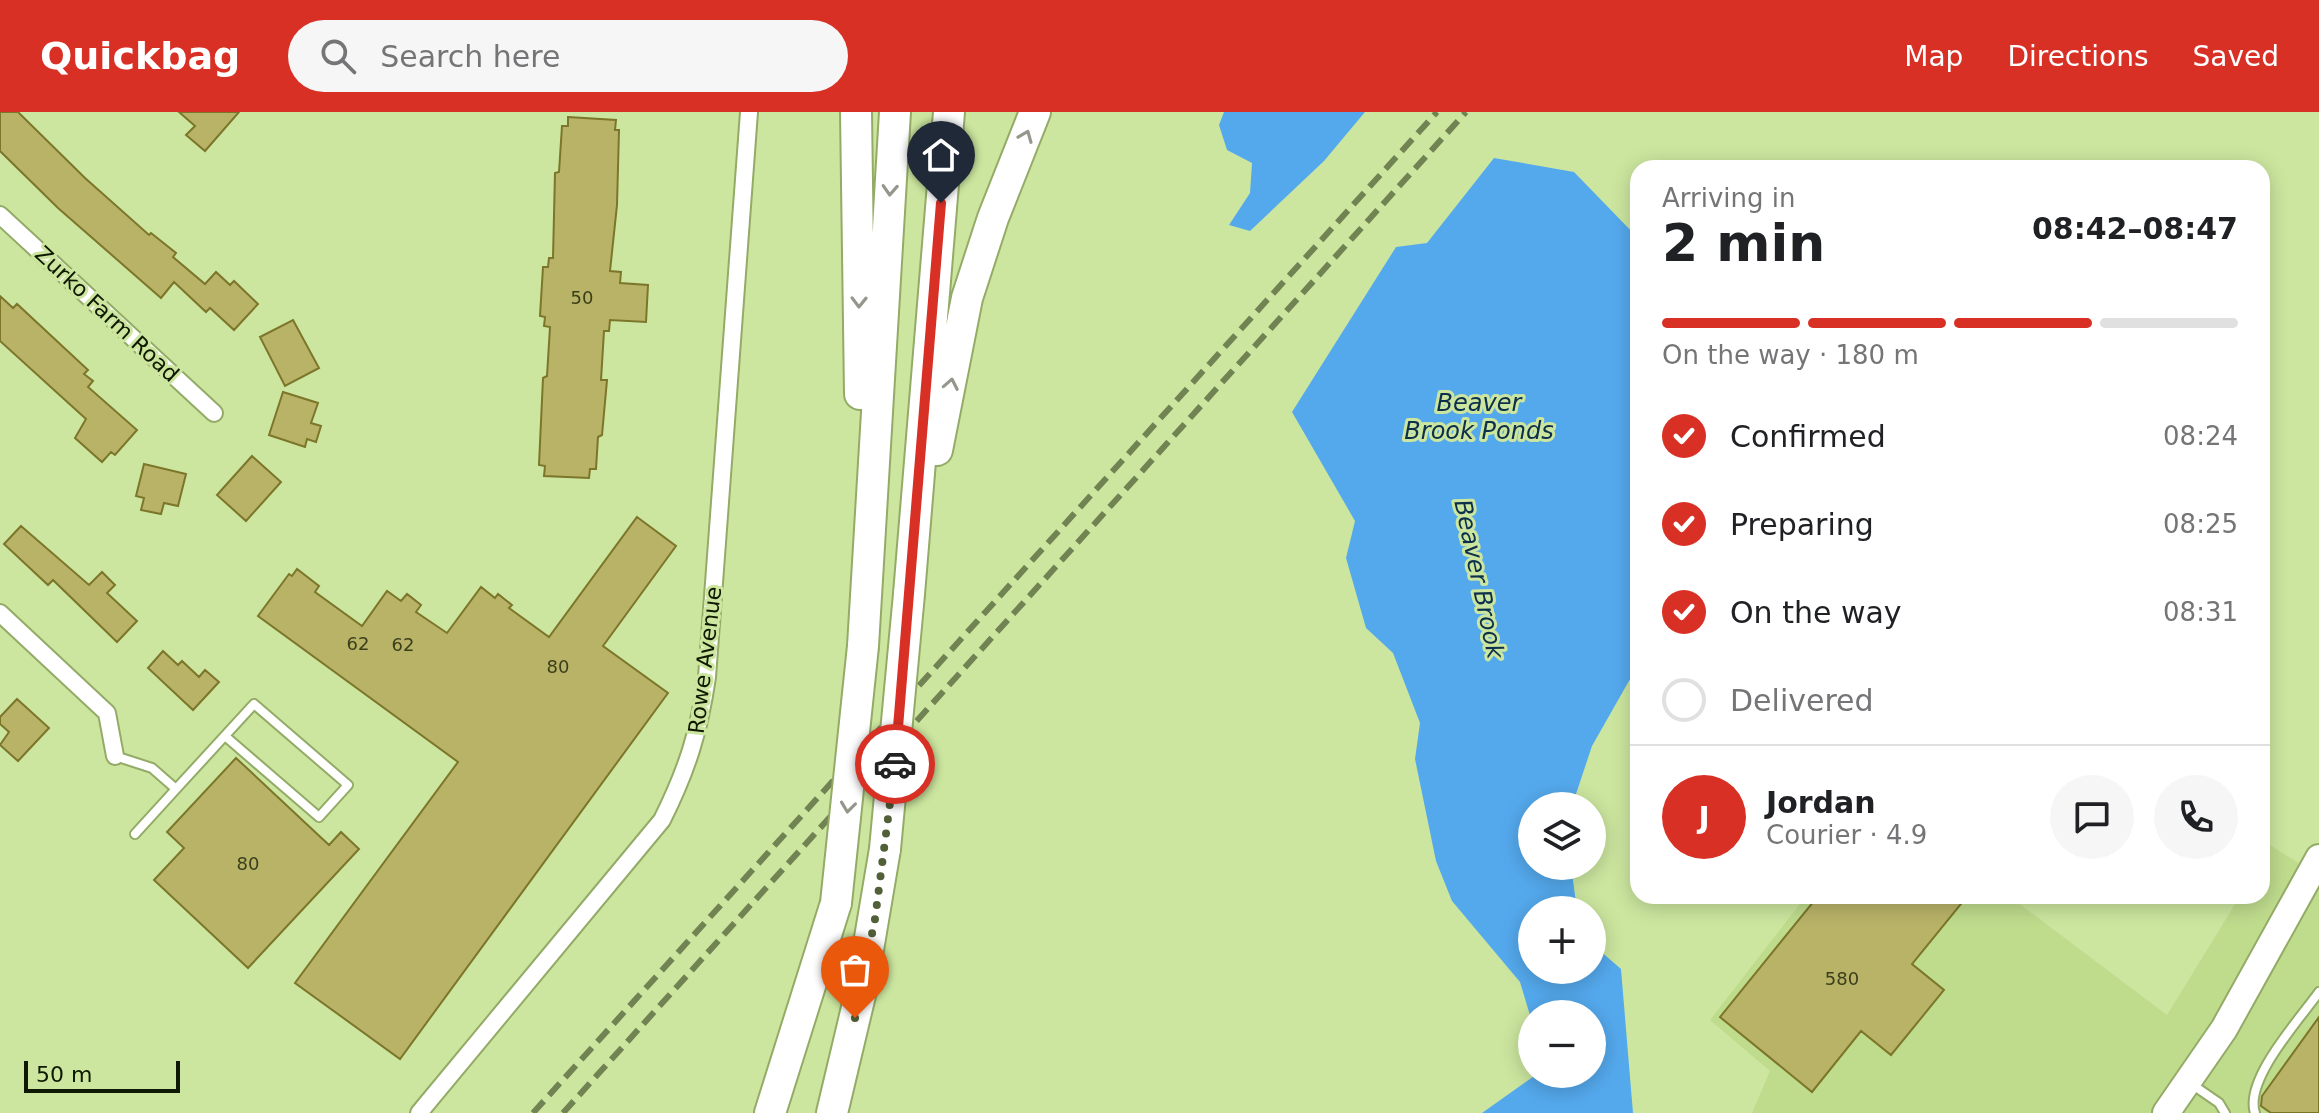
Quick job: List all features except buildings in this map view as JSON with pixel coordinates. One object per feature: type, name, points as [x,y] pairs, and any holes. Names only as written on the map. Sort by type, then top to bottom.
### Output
[{"type":"highway","points":[[856,112],[860,398],[868,558]]},
{"type":"highway","points":[[792,1113],[836,903],[863,646],[895,112]]},
{"type":"highway","points":[[850,1113],[885,849],[949,112]]},
{"type":"highway","points":[[910,582],[967,298],[993,218],[1035,112]]},
{"type":"highway","points":[[832,1113],[861,991],[885,849]]},
{"type":"highway","points":[[770,1113],[836,903]]},
{"type":"main road","points":[[2174,1110],[2188,1081],[2224,1029],[2319,858]]},
{"type":"street","name":"Rowe Avenue","points":[[419,1113],[662,820],[684,777],[698,738],[710,649],[749,112]]},
{"type":"street","name":"Zurko Farm Road","points":[[0,215],[214,413]]},
{"type":"street","points":[[0,613],[107,713],[115,756]]},
{"type":"lane","points":[[135,834],[254,704],[348,785],[319,817],[225,736]]},
{"type":"lane","points":[[115,756],[152,768],[176,789]]},
{"type":"lane","points":[[2255,1113],[2251,1100],[2256,1081],[2319,992]]},
{"type":"lane","points":[[2188,1081],[2219,1103],[2225,1113]]},
{"type":"shaded area","points":[[2270,845],[2319,876],[2319,1113],[1752,1113],[1770,1071],[1710,1020],[1800,904],[2020,904],[2167,1015],[2235,904],[2270,904]]},
{"type":"water","points":[[1224,112],[1365,112],[1324,161],[1250,231],[1229,225],[1250,193],[1252,163],[1227,150],[1219,125]]},
{"type":"water","name":"Beaver Brook Ponds","points":[[1494,158],[1574,172],[1630,230],[1630,679],[1592,746],[1577,792],[1518,792],[1518,880],[1573,880],[1575,896],[1518,896],[1518,980],[1452,901],[1436,861],[1415,759],[1420,723],[1393,653],[1366,628],[1346,558],[1355,521],[1292,412],[1396,247],[1427,243]]},
{"type":"water","name":"Beaver Brook Ponds","points":[[1606,956],[1621,969],[1633,1113],[1482,1113],[1518,1087],[1606,1088],[1606,1000],[1525,1000],[1521,984],[1606,984]]},
{"type":"railway","points":[[533,1113],[1437,112]]},
{"type":"railway","points":[[563,1113],[1466,112]]},
{"type":"way so far","points":[[855,1018],[875,919],[895,764]]},
{"type":"route","points":[[895,764],[941,203]]},
{"type":"water label","name":"Beaver Brook","points":[[1479,579]]}]
